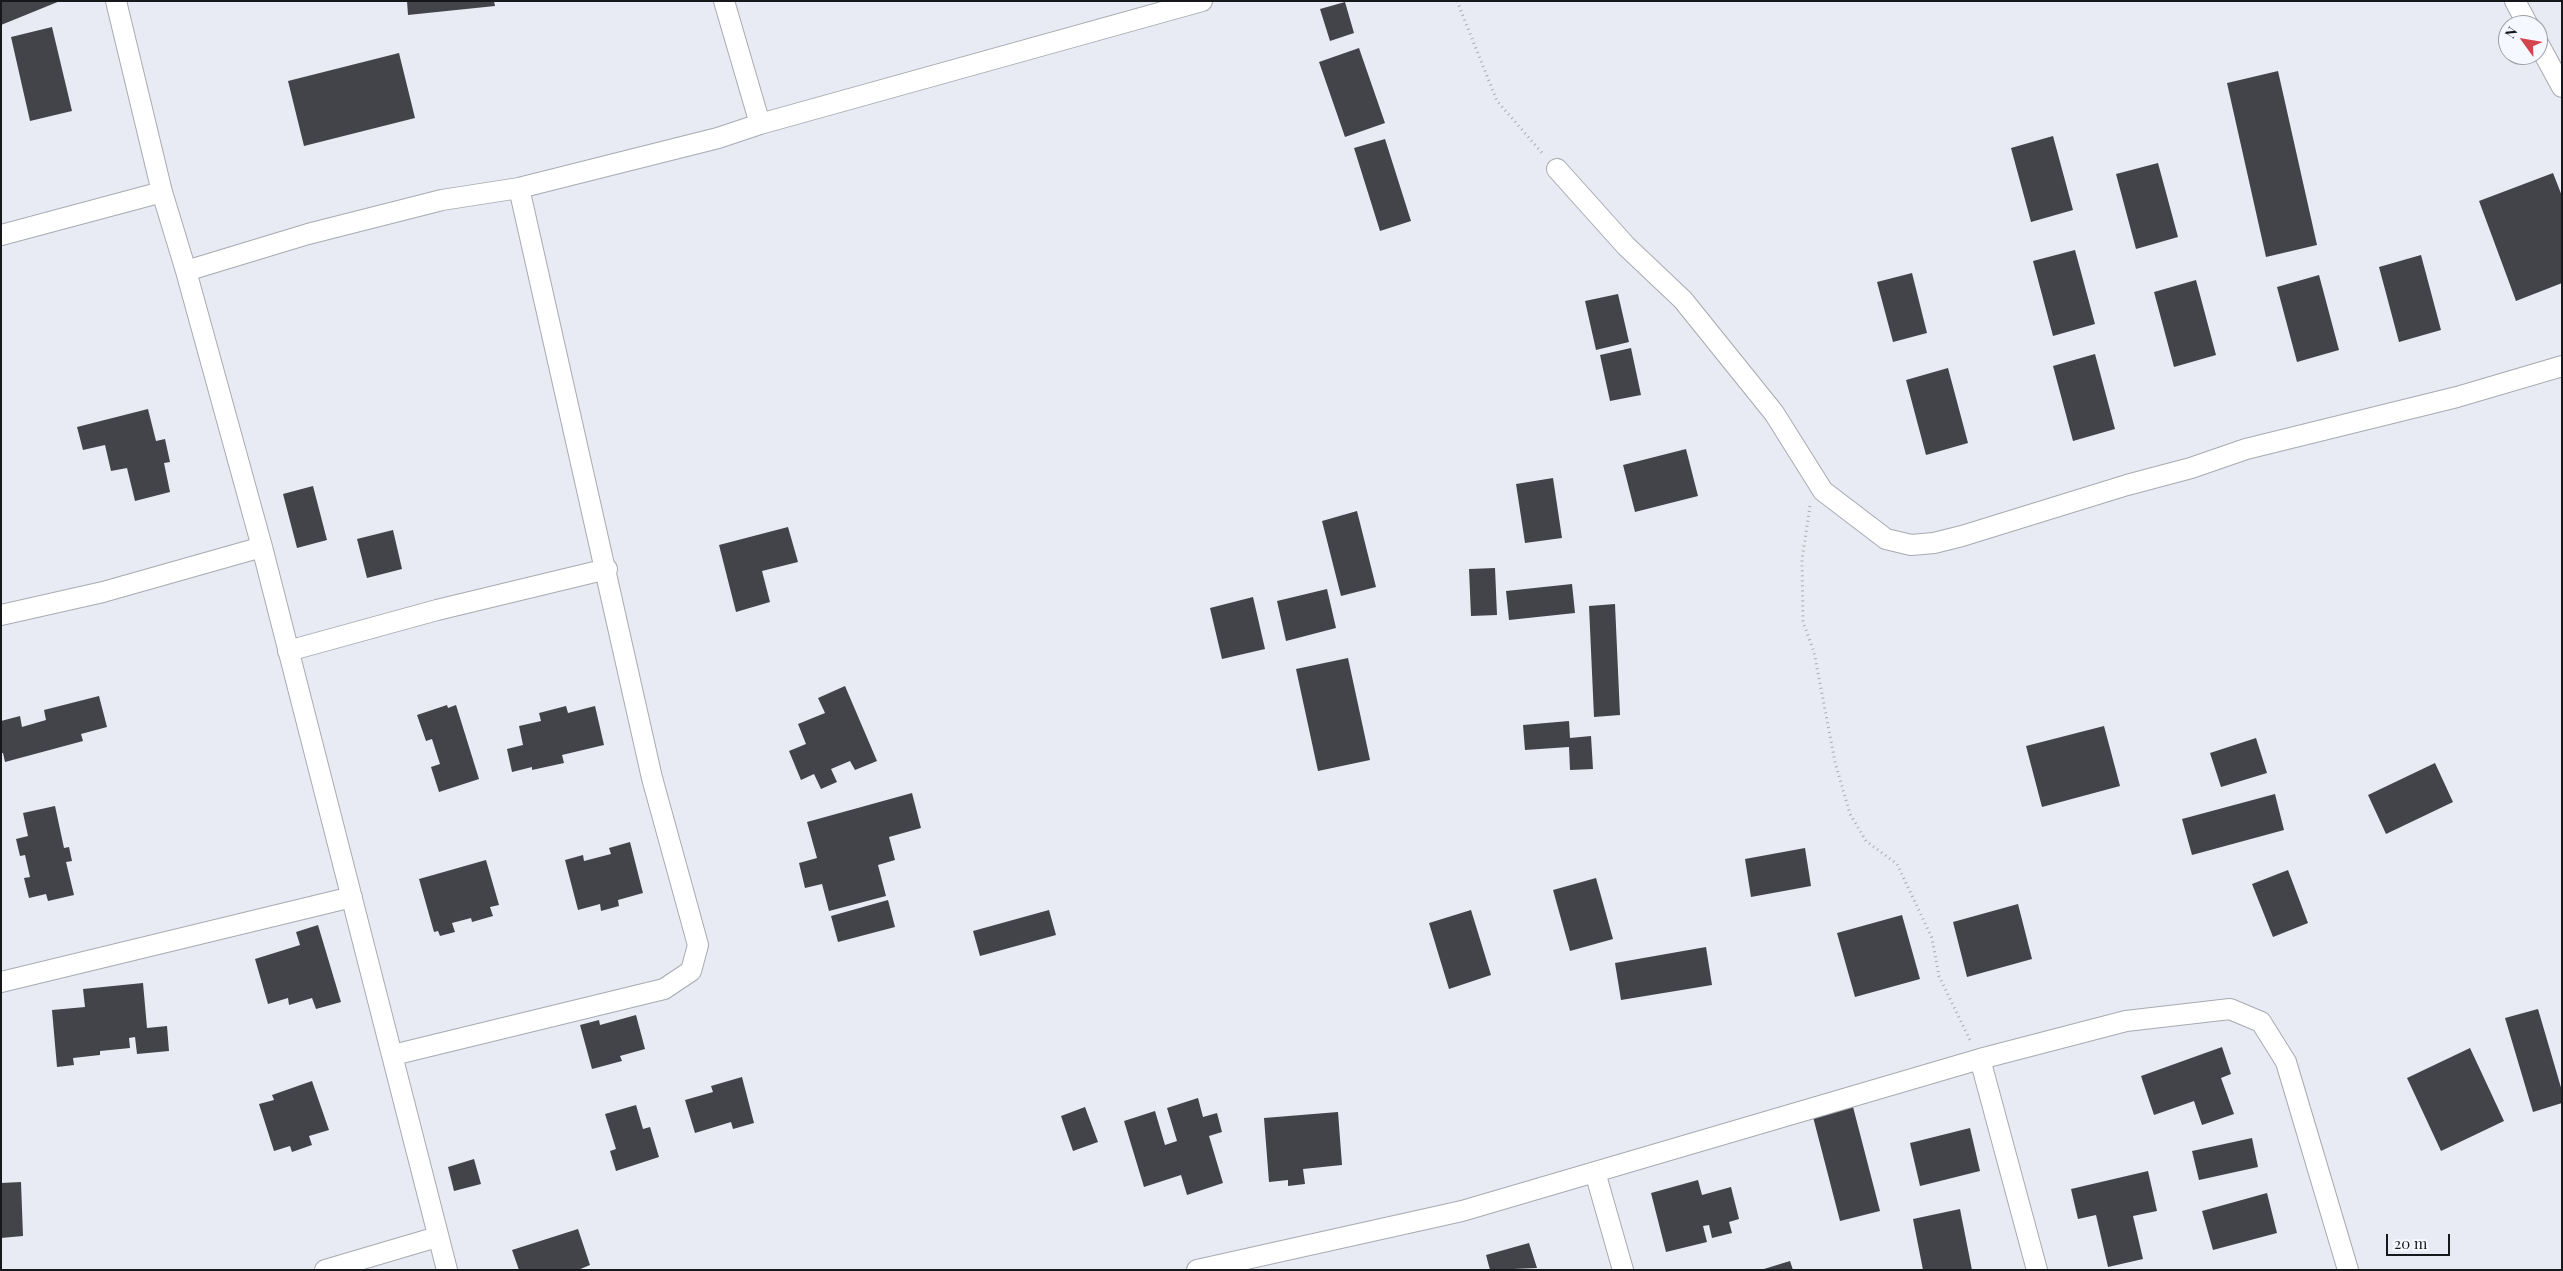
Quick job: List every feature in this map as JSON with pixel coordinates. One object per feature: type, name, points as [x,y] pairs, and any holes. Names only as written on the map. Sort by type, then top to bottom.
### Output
[{"type":"street","points":[[116,1],[162,192],[186,271],[262,546],[393,1056],[437,1237],[447,1270]]},
{"type":"street","points":[[724,1],[760,124]]},
{"type":"street","points":[[186,271],[308,234],[433,203],[519,188],[718,138],[760,124],[1202,1]]},
{"type":"street","points":[[2515,1],[2523,15]]},
{"type":"street","points":[[2548,61],[2562,87]]},
{"type":"street","points":[[1557,169],[1626,246],[1683,300],[1774,413],[1823,492],[1886,539],[1911,545],[1934,543],[2191,468],[2246,450],[2457,397],[2562,366]]},
{"type":"street","points":[[393,1056],[664,988],[691,971],[698,945],[652,778],[607,569],[519,188]]},
{"type":"street","points":[[1,235],[162,192]]},
{"type":"street","points":[[1,615],[103,592],[262,546]]},
{"type":"street","points":[[288,651],[437,610],[607,569]]},
{"type":"street","points":[[1,982],[352,897]]},
{"type":"street","points":[[1197,1270],[1462,1211],[1980,1058],[2126,1021],[2171,1014],[2230,1009],[2261,1022],[2286,1062],[2348,1270]]},
{"type":"street","points":[[1980,1058],[2037,1270]]},
{"type":"street","points":[[1595,1172],[1623,1270]]},
{"type":"street","points":[[325,1270],[437,1237]]},
{"type":"path","points":[[1457,1],[1497,101],[1557,169]]},
{"type":"path","points":[[1814,476],[1802,559],[1803,622],[1814,652],[1838,771],[1850,814],[1866,841],[1897,864],[1932,938],[1939,976],[1980,1058]]},
{"type":"building","points":[[1,1],[60,1],[1,25]]},
{"type":"building","points":[[407,1],[494,1],[495,6],[408,15]]},
{"type":"building","points":[[1345,2],[1354,33],[1330,41],[1320,9]]},
{"type":"building","points":[[52,27],[72,111],[30,121],[11,37]]},
{"type":"building","points":[[1359,48],[1385,123],[1345,137],[1319,62]]},
{"type":"building","points":[[399,53],[415,118],[304,146],[288,81]]},
{"type":"building","points":[[2278,71],[2317,245],[2266,257],[2227,83]]},
{"type":"building","points":[[2053,136],[2073,210],[2031,222],[2011,148]]},
{"type":"building","points":[[1385,139],[1411,221],[1380,231],[1354,148]]},
{"type":"building","points":[[2158,163],[2178,237],[2136,249],[2116,174]]},
{"type":"building","points":[[2553,173],[2562,196],[2562,283],[2516,301],[2479,201]]},
{"type":"building","points":[[2075,250],[2095,324],[2053,336],[2033,261]]},
{"type":"building","points":[[2421,255],[2441,330],[2399,342],[2379,267]]},
{"type":"building","points":[[1912,273],[1927,333],[1893,342],[1877,282]]},
{"type":"building","points":[[2319,275],[2339,350],[2297,362],[2277,287]]},
{"type":"building","points":[[2196,280],[2216,355],[2174,367],[2154,292]]},
{"type":"building","points":[[1618,294],[1629,342],[1596,350],[1585,301]]},
{"type":"building","points":[[1631,348],[1641,395],[1610,401],[1600,355]]},
{"type":"building","points":[[2095,354],[2115,429],[2073,441],[2053,366]]},
{"type":"building","points":[[1948,368],[1968,443],[1926,455],[1906,380]]},
{"type":"building","points":[[148,409],[156,441],[165,439],[170,462],[164,463],[170,492],[135,501],[127,468],[111,471],[105,445],[83,450],[77,427]]},
{"type":"building","points":[[1686,449],[1698,496],[1635,512],[1623,465]]},
{"type":"building","points":[[1553,478],[1562,538],[1525,543],[1516,484]]},
{"type":"building","points":[[313,486],[327,540],[297,548],[283,494]]},
{"type":"building","points":[[1357,511],[1376,587],[1341,596],[1322,521]]},
{"type":"building","points":[[788,527],[798,562],[762,571],[770,602],[736,612],[719,545]]},
{"type":"building","points":[[393,530],[402,569],[367,578],[357,539]]},
{"type":"building","points":[[1495,568],[1497,615],[1471,616],[1469,569]]},
{"type":"building","points":[[1572,584],[1575,613],[1509,620],[1506,591]]},
{"type":"building","points":[[1327,589],[1336,628],[1286,641],[1277,601]]},
{"type":"building","points":[[1253,597],[1265,649],[1222,659],[1210,608]]},
{"type":"building","points":[[1615,604],[1620,715],[1594,717],[1589,606]]},
{"type":"building","points":[[1348,658],[1370,760],[1318,771],[1296,669]]},
{"type":"building","points":[[845,686],[877,761],[855,770],[850,761],[831,769],[837,782],[821,789],[814,774],[801,780],[789,751],[806,744],[798,724],[825,713],[818,698]]},
{"type":"building","points":[[99,696],[107,727],[81,734],[83,741],[5,762],[3,753],[1,753],[1,721],[20,716],[22,727],[46,720],[44,710]]},
{"type":"building","points":[[447,705],[448,708],[456,705],[479,779],[439,792],[431,767],[440,764],[432,739],[426,741],[417,715]]},
{"type":"building","points":[[566,706],[568,713],[595,706],[604,745],[562,755],[564,763],[532,770],[532,767],[512,772],[507,749],[523,745],[519,726],[541,721],[539,713]]},
{"type":"building","points":[[1569,721],[1570,738],[1591,736],[1593,769],[1570,770],[1569,747],[1525,750],[1523,725]]},
{"type":"building","points":[[2104,726],[2120,786],[2042,807],[2026,746]]},
{"type":"building","points":[[2256,738],[2267,773],[2221,787],[2210,753]]},
{"type":"building","points":[[2435,763],[2453,802],[2386,834],[2368,795]]},
{"type":"building","points":[[912,793],[921,828],[889,837],[895,860],[878,865],[886,896],[829,911],[822,884],[805,888],[799,863],[817,858],[807,822]]},
{"type":"building","points":[[2275,794],[2284,830],[2192,855],[2182,819]]},
{"type":"building","points":[[55,806],[64,848],[69,847],[72,861],[66,862],[74,895],[48,901],[46,894],[29,898],[24,878],[30,877],[25,855],[20,856],[16,839],[28,836],[23,813]]},
{"type":"building","points":[[630,842],[643,893],[618,900],[619,906],[601,911],[600,904],[578,910],[565,860],[583,855],[584,861],[611,854],[609,848]]},
{"type":"building","points":[[1805,848],[1811,886],[1751,897],[1745,859]]},
{"type":"building","points":[[486,860],[499,905],[490,907],[493,916],[472,922],[471,918],[452,923],[455,932],[440,936],[438,931],[434,932],[419,879]]},
{"type":"building","points":[[2288,870],[2308,923],[2273,937],[2252,884]]},
{"type":"building","points":[[1596,878],[1613,939],[1570,951],[1553,890]]},
{"type":"building","points":[[888,900],[895,927],[838,942],[831,916]]},
{"type":"building","points":[[2018,904],[2032,959],[1967,977],[1953,922]]},
{"type":"building","points":[[1049,910],[1056,935],[980,956],[973,931]]},
{"type":"building","points":[[1471,910],[1491,975],[1449,989],[1429,923]]},
{"type":"building","points":[[1902,915],[1920,979],[1855,997],[1837,933]]},
{"type":"building","points":[[318,925],[341,1002],[316,1009],[312,998],[289,1005],[288,998],[268,1004],[255,959],[300,945],[296,932]]},
{"type":"building","points":[[1706,947],[1712,985],[1621,1000],[1615,963]]},
{"type":"building","points":[[143,983],[147,1028],[167,1026],[169,1051],[137,1054],[135,1037],[129,1038],[130,1048],[100,1051],[100,1055],[73,1058],[74,1065],[57,1067],[52,1010],[85,1007],[83,989]]},
{"type":"building","points":[[2538,1009],[2562,1091],[2562,1103],[2533,1112],[2505,1018]]},
{"type":"building","points":[[636,1015],[645,1049],[620,1056],[622,1061],[592,1069],[580,1025],[599,1020],[600,1025]]},
{"type":"building","points":[[2222,1047],[2231,1074],[2221,1078],[2234,1114],[2202,1125],[2194,1101],[2154,1115],[2141,1076]]},
{"type":"building","points":[[2470,1048],[2504,1121],[2441,1151],[2407,1078]]},
{"type":"building","points":[[742,1077],[754,1123],[733,1129],[731,1122],[695,1133],[685,1100],[713,1092],[711,1086]]},
{"type":"building","points":[[312,1081],[329,1130],[309,1136],[312,1145],[292,1152],[290,1146],[274,1151],[259,1104],[274,1100],[272,1095]]},
{"type":"building","points":[[1198,1098],[1203,1117],[1217,1113],[1222,1132],[1209,1136],[1223,1183],[1187,1195],[1181,1175],[1144,1187],[1124,1121],[1155,1111],[1165,1145],[1177,1141],[1167,1108]]},
{"type":"building","points":[[1852,1103],[1880,1211],[1840,1221],[1812,1113]]},
{"type":"building","points":[[636,1105],[643,1129],[650,1127],[659,1157],[616,1171],[610,1151],[616,1149],[605,1114]]},
{"type":"building","points":[[1085,1107],[1098,1142],[1073,1151],[1061,1116]]},
{"type":"building","points":[[1338,1112],[1342,1165],[1303,1169],[1305,1184],[1288,1186],[1288,1180],[1269,1182],[1264,1118]]},
{"type":"building","points":[[1970,1128],[1980,1171],[1920,1186],[1910,1143]]},
{"type":"building","points":[[2252,1138],[2258,1167],[2199,1180],[2192,1151]]},
{"type":"building","points":[[474,1159],[481,1184],[454,1191],[448,1167]]},
{"type":"building","points":[[2148,1171],[2157,1211],[2133,1216],[2143,1259],[2108,1267],[2096,1215],[2078,1219],[2071,1189]]},
{"type":"building","points":[[1698,1180],[1702,1195],[1731,1187],[1739,1219],[1729,1222],[1732,1233],[1712,1238],[1709,1225],[1703,1226],[1707,1242],[1666,1252],[1651,1193]]},
{"type":"building","points":[[21,1182],[23,1236],[1,1238],[1,1183]]},
{"type":"building","points":[[2267,1193],[2277,1233],[2213,1250],[2202,1211]]},
{"type":"building","points":[[1960,1209],[1972,1270],[1923,1270],[1913,1219]]},
{"type":"building","points":[[578,1229],[590,1265],[578,1270],[519,1270],[512,1250]]},
{"type":"building","points":[[1529,1243],[1537,1268],[1490,1270],[1486,1255]]},
{"type":"building","points":[[1790,1261],[1793,1270],[1764,1270],[1764,1269]]}]
